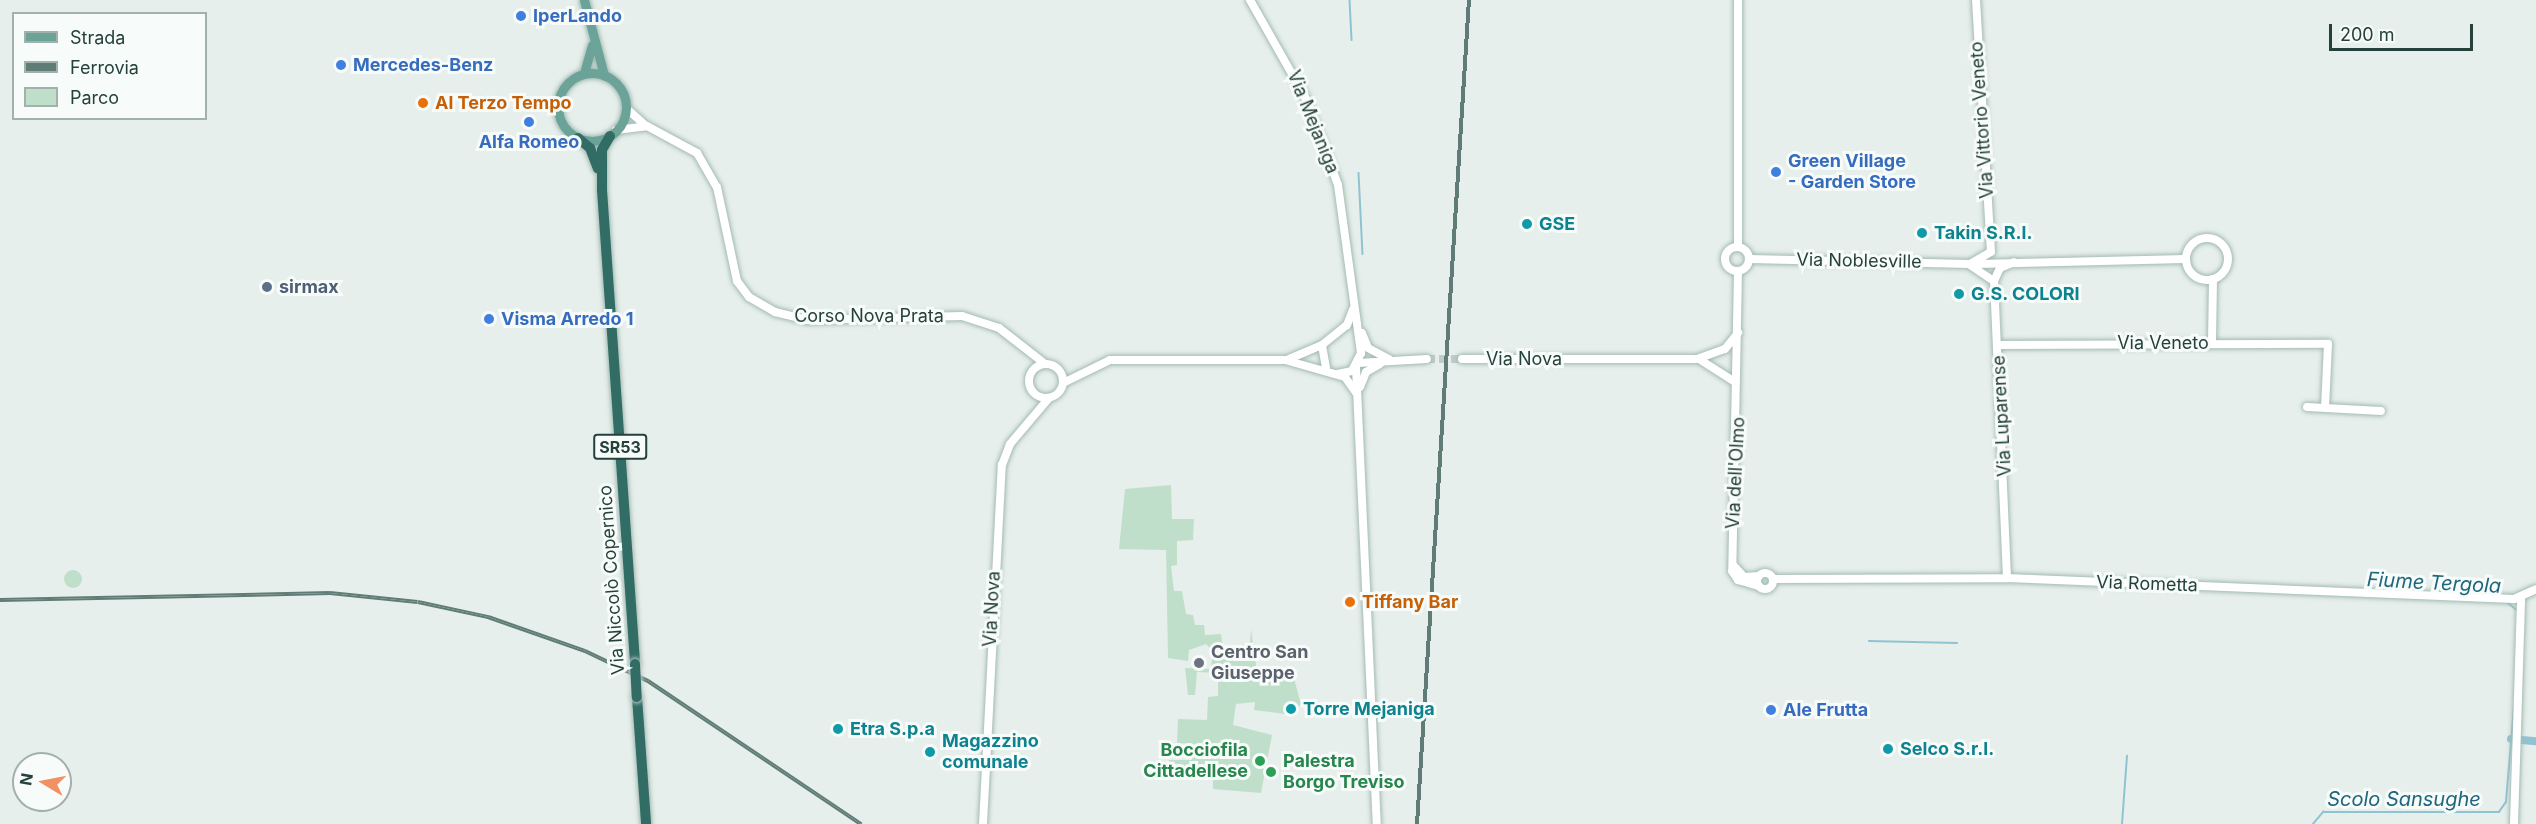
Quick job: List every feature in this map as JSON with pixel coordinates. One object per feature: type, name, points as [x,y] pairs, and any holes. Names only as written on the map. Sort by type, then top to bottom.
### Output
[{"type":"highway","name":"Via Niccolò Copernico","points":[[613,133],[602,150],[602,190],[646,824]]},
{"type":"highway","name":"Via Niccolò Copernico","points":[[578,138],[593,153],[602,190]]},
{"type":"main road","points":[[584,0],[592,42],[604,75],[620,88],[626,108],[646,126]]},
{"type":"main road","name":"Via Mejaniga","points":[[1250,0],[1288,63],[1326,146],[1355,290],[1377,824]]},
{"type":"main road","points":[[1738,0],[1738,247],[1749,259],[1738,271]]},
{"type":"main road","name":"Via Vittorio Veneto","points":[[1976,0],[1991,252]]},
{"type":"main road","points":[[592,42],[584,73],[604,75]]},
{"type":"main road","name":"SR53","points":[[578,138],[564,127],[558,101],[568,82],[584,73]]},
{"type":"main road","name":"SR53","points":[[613,133],[626,108]]},
{"type":"main road","points":[[578,138],[646,126]]},
{"type":"main road","name":"Corso Nova Prata","points":[[646,126],[681,140],[708,169],[717,187],[730,264],[749,297],[806,320],[962,316],[999,328],[1018,346],[1045,364]]},
{"type":"main road","points":[[2199,239],[2218,240],[2228,258],[2224,271],[2213,279],[2194,276],[2185,259],[2199,239]]},
{"type":"main road","name":"Via dell'Olmo","points":[[1738,247],[1725,258],[1728,268],[1738,271],[1732,564],[1738,577]]},
{"type":"main road","points":[[1991,252],[2014,262],[2000,268],[1994,281],[1970,264],[1991,252]]},
{"type":"main road","name":"Via Noblesville","points":[[1749,259],[1970,264],[2185,259]]},
{"type":"main road","points":[[2212,343],[2213,279]]},
{"type":"main road","name":"Via Luparense","points":[[1994,281],[1999,345],[2007,578]]},
{"type":"main road","name":"Via Mejaniga","points":[[1322,345],[1350,320],[1355,290]]},
{"type":"main road","name":"Via Mejaniga","points":[[1356,302],[1365,345],[1389,360]]},
{"type":"main road","points":[[1718,368],[1723,350],[1738,332]]},
{"type":"main road","points":[[1336,334],[1389,360]]},
{"type":"main road","name":"Via Veneto","points":[[1999,345],[2328,344],[2325,407]]},
{"type":"main road","points":[[1322,345],[1320,358],[1327,369]]},
{"type":"main road","name":"Via Nova","points":[[1285,360],[1322,345]]},
{"type":"main road","name":"Corso Nova Prata","points":[[1018,346],[1032,372]]},
{"type":"main road","points":[[1697,358],[1723,350],[1736,353]]},
{"type":"main road","points":[[1697,358],[1718,368],[1735,382]]},
{"type":"main road","name":"Via Nova","points":[[1462,359],[1697,358]]},
{"type":"main road","name":"Via Nova","points":[[1045,364],[1059,370],[1086,368],[1110,360],[1285,360],[1327,369]]},
{"type":"main road","points":[[1359,391],[1366,372],[1389,360]]},
{"type":"main road","points":[[1336,374],[1357,365],[1389,360],[1427,360]]},
{"type":"main road","points":[[1718,368],[1736,363]]},
{"type":"main road","points":[[1036,412],[1032,372],[1045,364]]},
{"type":"main road","name":"Via Nova","points":[[983,820],[1002,465],[1010,444],[1036,412],[1063,383],[1086,368]]},
{"type":"main road","name":"Via Mejaniga","points":[[1327,369],[1350,381],[1360,406]]},
{"type":"main road","points":[[1059,370],[1063,383]]},
{"type":"main road","points":[[1036,394],[1049,398]]},
{"type":"main road","points":[[2307,407],[2380,411]]},
{"type":"main road","points":[[1738,577],[1759,586],[1759,576]]},
{"type":"main road","name":"Via Rometta","points":[[1738,577],[1759,576],[1773,579],[2007,578],[2521,598]]},
{"type":"main road","name":"Via Rometta","points":[[1759,586],[1769,588],[1773,579]]},
{"type":"main road","points":[[2514,824],[2521,598],[2536,588]]},
{"type":"green space","points":[[1171,485],[1172,519],[1194,519],[1193,540],[1177,541],[1177,565],[1171,566],[1174,591],[1182,591],[1186,614],[1193,615],[1195,625],[1204,625],[1205,635],[1221,634],[1223,647],[1250,644],[1251,629],[1258,679],[1293,675],[1301,704],[1293,715],[1254,710],[1255,702],[1236,704],[1233,725],[1272,735],[1261,793],[1213,789],[1213,778],[1191,776],[1191,767],[1168,765],[1169,760],[1192,760],[1192,744],[1177,743],[1178,719],[1207,720],[1208,697],[1218,696],[1218,673],[1197,672],[1195,695],[1188,695],[1185,668],[1211,669],[1213,651],[1206,644],[1189,650],[1188,661],[1168,658],[1166,550],[1119,549],[1125,489]]},
{"type":"green space","points":[[69,570],[77,570],[82,575],[80,586],[69,588],[64,583],[64,575]]},
{"type":"waterway","name":"Fiume Tergola","points":[[1350,0],[1352,40]]},
{"type":"waterway","name":"Fiume Tergola","points":[[1359,173],[1363,254]]},
{"type":"waterway","name":"Fiume Tergola","points":[[2507,602],[2517,610]]},
{"type":"waterway","name":"Fiume Tergola","points":[[1869,641],[1957,643]]},
{"type":"waterway","name":"Scolo Sansughe","points":[[2313,824],[2323,812],[2499,812],[2506,802],[2514,707]]},
{"type":"waterway","name":"Fiume Tergola","points":[[2511,739],[2536,741]]},
{"type":"waterway","points":[[2122,824],[2127,756]]},
{"type":"tunnel","points":[[1427,359],[1462,359]]},
{"type":"railway","points":[[1417,824],[1469,0]]},
{"type":"railway","points":[[0,600],[330,593],[418,602],[488,617],[585,651],[648,681],[861,824]]},
{"type":"place","name":"IperLando","points":[[521,16]]},
{"type":"place","name":"Mercedes-Benz","points":[[341,65]]},
{"type":"place","name":"Al Terzo Tempo","points":[[423,103]]},
{"type":"place","name":"Alfa Romeo","points":[[529,122]]},
{"type":"place","name":"Green Village - Garden Store","points":[[1776,172]]},
{"type":"place","name":"GSE","points":[[1527,224]]},
{"type":"place","name":"Takin S.R.l.","points":[[1922,233]]},
{"type":"place","name":"sirmax","points":[[267,287]]},
{"type":"place","name":"G.S. COLORI","points":[[1959,294]]},
{"type":"place","name":"Visma Arredo 1","points":[[489,319]]},
{"type":"place","name":"Tiffany Bar","points":[[1350,602]]},
{"type":"place","name":"Centro San Giuseppe","points":[[1199,663]]},
{"type":"place","name":"Torre Mejaniga","points":[[1291,709]]},
{"type":"place","name":"Ale Frutta","points":[[1771,710]]},
{"type":"place","name":"Etra S.p.a","points":[[838,729]]},
{"type":"place","name":"Selco S.r.l.","points":[[1888,749]]},
{"type":"place","name":"Magazzino comunale","points":[[930,752]]},
{"type":"place","name":"Bocciofila Cittadellese","points":[[1260,761]]},
{"type":"place","name":"Palestra Borgo Treviso","points":[[1271,772]]}]
